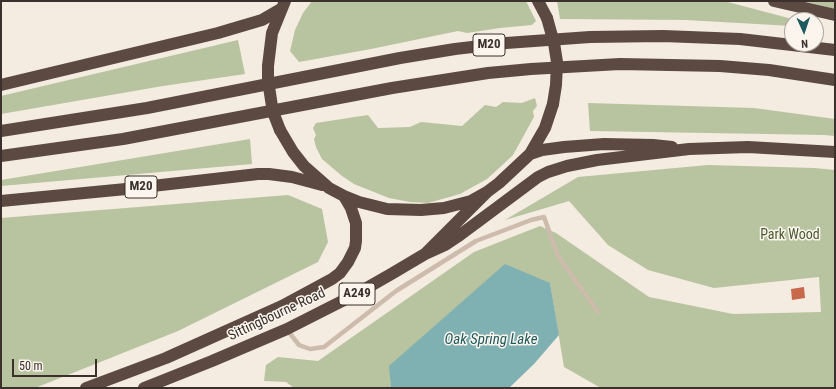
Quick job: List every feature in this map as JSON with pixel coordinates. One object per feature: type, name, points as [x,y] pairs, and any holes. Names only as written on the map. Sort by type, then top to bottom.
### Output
[{"type":"highway","points":[[283,5],[272,33],[268,80],[273,112],[280,130],[293,152],[304,166],[329,188],[344,196],[366,204],[387,209],[421,210],[458,205],[471,201],[487,192],[530,154],[545,128],[553,104],[556,85],[556,58],[553,38],[547,18],[538,1]]},
{"type":"highway","points":[[774,1],[835,15]]},
{"type":"highway","points":[[1,85],[225,31],[262,20],[283,5]]},
{"type":"highway","name":"M20","points":[[1,131],[147,108],[416,55],[506,43],[590,36],[663,36],[740,39],[835,50]]},
{"type":"highway","name":"M20","points":[[1,156],[124,139],[392,88],[481,74],[531,69],[620,64],[712,65],[769,70],[835,80]]},
{"type":"highway","points":[[530,154],[542,150],[564,147],[619,144],[653,145],[689,149]]},
{"type":"highway","points":[[425,254],[445,245],[483,219],[523,188],[548,172],[558,168],[580,163],[689,149],[748,147],[835,152]]},
{"type":"highway","name":"M20","points":[[1,201],[258,174],[292,177],[329,188]]},
{"type":"highway","name":"Sittingbourne Road","points":[[144,388],[287,329],[358,293],[425,254],[487,192]]},
{"type":"highway","name":"Sittingbourne Road","points":[[86,388],[166,358],[282,306],[332,279],[340,273],[348,262],[355,248],[356,222],[351,208],[344,196]]},
{"type":"lane","points":[[287,329],[299,344],[310,349],[324,347],[396,291],[476,241],[531,220],[544,217],[558,256],[598,312]]},
{"type":"green space","points":[[312,1],[526,1],[536,21],[532,25],[467,33],[458,31],[299,62],[290,51],[295,30],[303,13]]},
{"type":"green space","points":[[557,1],[724,1],[784,17],[784,26],[686,20],[560,19]]},
{"type":"green space","points":[[803,1],[835,1],[835,9]]},
{"type":"green space","points":[[238,40],[245,74],[163,86],[1,114],[1,96]]},
{"type":"green space","points":[[535,98],[537,106],[533,111],[534,117],[513,155],[487,179],[460,194],[428,203],[410,202],[389,198],[354,184],[322,159],[314,139],[316,135],[313,128],[316,123],[368,115],[378,128],[410,127],[421,122],[462,126],[485,105],[496,107],[503,102],[522,103]]},
{"type":"green space","points":[[588,103],[754,108],[835,119],[835,136],[590,131]]},
{"type":"green space","points":[[250,139],[252,164],[1,186],[1,180]]},
{"type":"green space","name":"Park Wood","points":[[708,165],[835,170],[835,388],[601,388],[564,367],[550,283],[390,366],[391,388],[294,388],[286,382],[264,381],[266,365],[278,357],[318,361],[474,252],[540,226],[556,233],[649,297],[733,314],[821,312],[819,277],[714,288],[648,270],[608,245],[569,201],[505,220],[578,177]]},
{"type":"green space","points":[[288,195],[322,209],[328,242],[318,262],[178,331],[35,388],[1,388],[1,218]]},
{"type":"water","name":"Oak Spring Lake","points":[[505,264],[550,283],[559,335],[534,364],[509,388],[391,388],[389,366]]},
{"type":"building","points":[[804,287],[805,298],[792,300],[791,289]]}]
